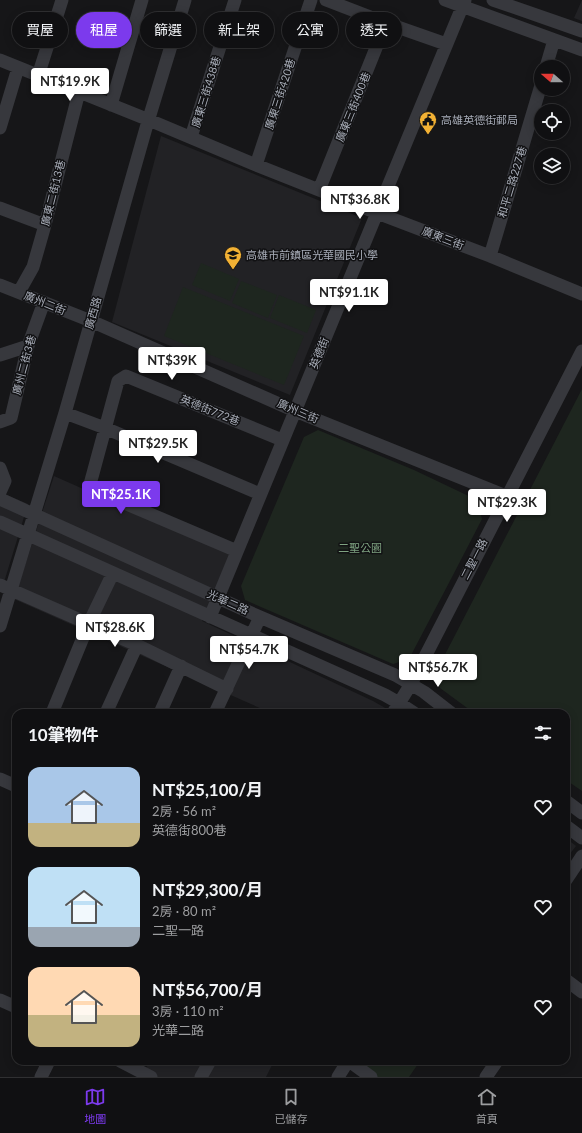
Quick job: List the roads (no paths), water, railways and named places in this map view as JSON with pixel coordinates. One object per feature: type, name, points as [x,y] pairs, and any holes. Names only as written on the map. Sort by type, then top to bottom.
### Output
[{"type":"street","points":[[38,76],[62,0]]},
{"type":"street","points":[[111,105],[142,0]]},
{"type":"street","name":"廣西路","points":[[0,626],[6,587],[28,534],[65,413],[185,0]]},
{"type":"street","name":"廣東三街438巷","points":[[192,137],[234,0]]},
{"type":"street","name":"廣東三街420巷","points":[[256,165],[311,0]]},
{"type":"street","points":[[326,0],[357,12]]},
{"type":"street","points":[[445,0],[463,3],[582,50]]},
{"type":"street","points":[[493,0],[582,31]]},
{"type":"street","name":"英德街","points":[[210,617],[463,3]]},
{"type":"street","points":[[402,29],[446,44]]},
{"type":"street","points":[[548,60],[554,40]]},
{"type":"street","name":"廣東三街400巷","points":[[319,190],[376,48]]},
{"type":"street","name":"廣東三街","points":[[0,60],[192,137],[256,165],[490,256],[582,294]]},
{"type":"street","points":[[0,128],[18,68]]},
{"type":"street","name":"廣東二街13巷","points":[[18,292],[32,267],[45,225],[79,92]]},
{"type":"street","name":"和平二路227巷","points":[[490,256],[538,96]]},
{"type":"street","points":[[0,208],[45,225]]},
{"type":"street","name":"廣州二街","points":[[0,285],[91,321]]},
{"type":"street","name":"廣州二街3巷","points":[[0,422],[11,418],[28,346],[44,302]]},
{"type":"street","name":"廣州三街","points":[[91,321],[295,410],[506,496]]},
{"type":"street","points":[[0,355],[28,346]]},
{"type":"street","name":"二聖一路","points":[[396,708],[410,684],[582,351]]},
{"type":"street","name":"英德街772巷","points":[[105,428],[118,381],[126,376],[282,440]]},
{"type":"street","points":[[65,413],[105,428],[260,494]]},
{"type":"street","points":[[105,428],[89,488],[237,551]]},
{"type":"street","points":[[0,468],[5,481],[0,492]]},
{"type":"street","name":"光華二路","points":[[0,499],[260,617],[395,675],[424,692],[446,709]]},
{"type":"street","name":"光華二路","points":[[0,522],[385,695],[396,708]]},
{"type":"street","points":[[54,709],[89,623],[113,573]]},
{"type":"street","points":[[6,587],[137,644],[227,689]]},
{"type":"street","points":[[217,709],[260,617]]},
{"type":"street","points":[[108,709],[137,644]]},
{"type":"street","points":[[162,709],[181,666]]},
{"type":"street","points":[[0,779],[12,784]]},
{"type":"street","points":[[570,804],[582,813]]},
{"type":"street","points":[[570,829],[582,838]]},
{"type":"street","points":[[570,874],[582,856]]},
{"type":"street","points":[[570,983],[582,992]]},
{"type":"street","points":[[0,1000],[12,1005]]},
{"type":"street","points":[[41,1077],[47,1065]]},
{"type":"street","points":[[128,1065],[151,1077]]},
{"type":"street","points":[[201,1077],[208,1065]]},
{"type":"street","points":[[338,1077],[346,1065]]},
{"type":"street","points":[[354,1065],[371,1077]]},
{"type":"street","points":[[486,1077],[494,1065]]},
{"type":"place","name":"高雄英德街郵局","points":[[428,135]]},
{"type":"place","name":"高雄市前鎮區光華國民小學","points":[[233,270]]},
{"type":"park label","name":"二聖公園","points":[[360,548]]}]
